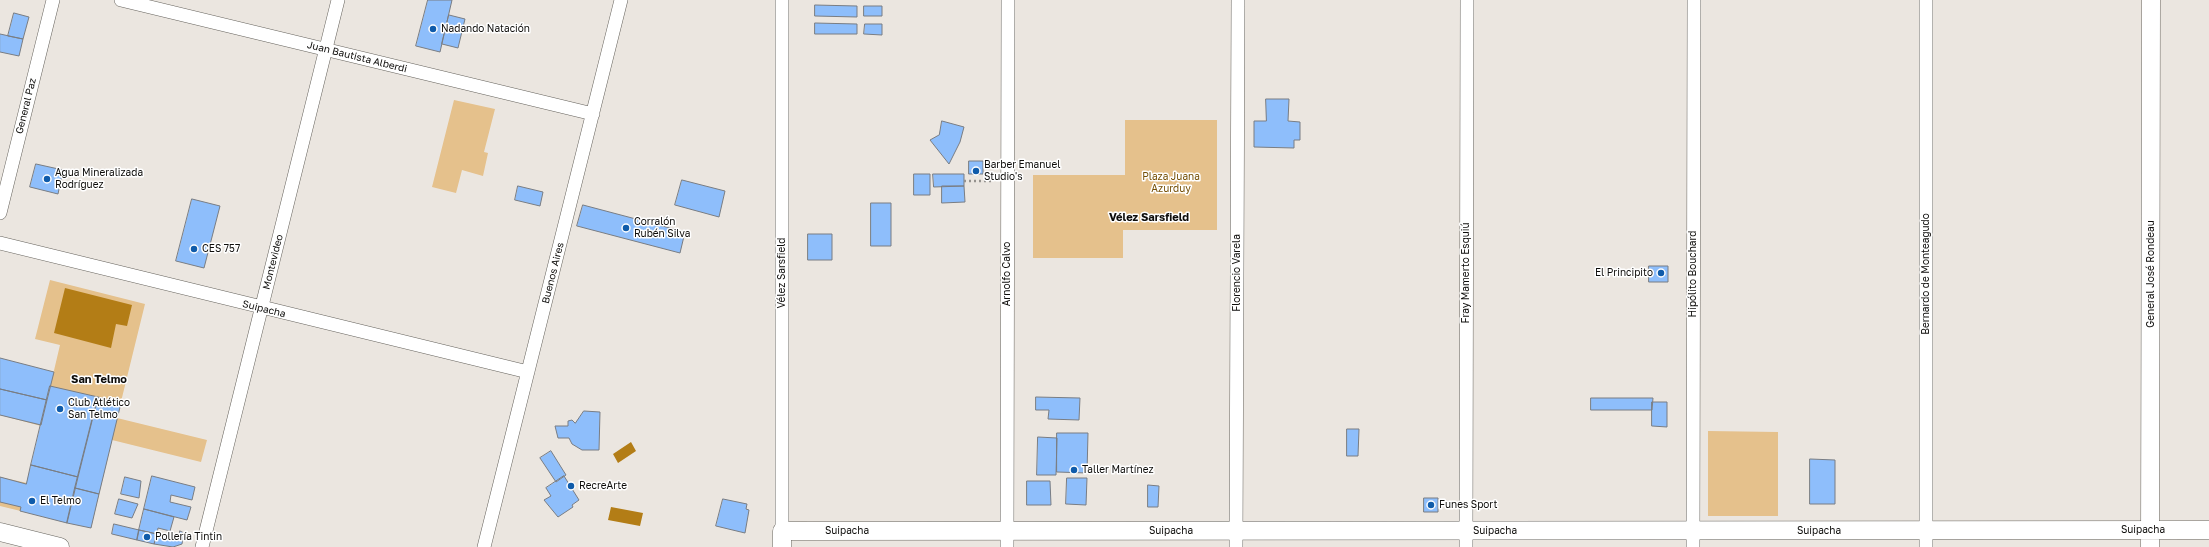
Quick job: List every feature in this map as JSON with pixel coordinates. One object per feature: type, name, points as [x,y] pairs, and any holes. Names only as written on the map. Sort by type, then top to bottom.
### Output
[{"type":"main road","name":"General José Rondeau","points":[[2150,539],[2151,0]]},
{"type":"main road","name":"Suipacha","points":[[782,539],[2150,539],[2209,530]]},
{"type":"main road","points":[[0,532],[60,547]]},
{"type":"street","name":"General Paz","points":[[0,213],[53,0]]},
{"type":"street","name":"Juan Bautista Alberdi","points":[[121,0],[593,114]]},
{"type":"street","name":"Montevideo","points":[[202,547],[338,0]]},
{"type":"street","name":"Buenos Aires","points":[[484,547],[621,0]]},
{"type":"street","name":"Vélez Sarsfield","points":[[782,0],[782,539]]},
{"type":"street","name":"Arnolfo Calvo","points":[[1007,539],[1008,0]]},
{"type":"street","name":"Florencio Varela","points":[[1236,539],[1238,0]]},
{"type":"street","name":"Fray Mamerto Esquiú","points":[[1466,539],[1467,0]]},
{"type":"street","name":"Hipólito Bouchard","points":[[1693,539],[1694,0]]},
{"type":"street","name":"Bernardo de Monteagudo","points":[[1926,0],[1926,539]]},
{"type":"street","name":"Suipacha","points":[[0,243],[528,372]]},
{"type":"path","points":[[964,181],[1007,181]]},
{"type":"green space","points":[[454,100],[495,109],[484,152],[488,153],[483,176],[462,170],[456,193],[432,187]]},
{"type":"green space","name":"Plaza Juana Azurduy","points":[[1125,120],[1217,120],[1217,230],[1123,230],[1123,258],[1033,258],[1033,175],[1125,175]]},
{"type":"green space","name":"Club Atlético San Telmo","points":[[50,280],[145,304],[117,418],[207,440],[201,462],[112,440],[91,528],[0,506],[0,477],[27,483],[41,426],[0,415],[0,389],[47,400],[60,345],[35,339]]},
{"type":"green space","points":[[1708,431],[1778,432],[1778,516],[1708,516]]},
{"type":"shaded area","points":[[65,288],[132,305],[127,326],[116,324],[111,348],[54,333]]},
{"type":"shaded area","points":[[631,442],[636,451],[618,463],[613,454]]},
{"type":"shaded area","points":[[611,507],[643,513],[640,526],[608,520]]},
{"type":"building","name":"Nadando Natación","points":[[428,0],[452,0],[440,52],[416,46]]},
{"type":"building","points":[[815,5],[857,6],[857,17],[815,16]]},
{"type":"building","points":[[864,6],[882,6],[882,16],[864,16]]},
{"type":"building","points":[[14,13],[29,17],[23,39],[8,36]]},
{"type":"building","points":[[449,15],[465,19],[458,48],[442,44]]},
{"type":"building","points":[[815,23],[857,24],[857,34],[815,34]]},
{"type":"building","points":[[865,24],[882,24],[882,35],[864,34]]},
{"type":"building","points":[[0,34],[23,39],[19,56],[0,52]]},
{"type":"building","points":[[1266,99],[1289,99],[1288,121],[1300,122],[1300,140],[1294,140],[1294,148],[1254,147],[1254,121],[1266,121]]},
{"type":"building","points":[[942,121],[964,127],[960,142],[949,164],[930,140],[939,135]]},
{"type":"building","name":"Barber Emanuel Studio's","points":[[969,161],[983,161],[983,174],[969,174]]},
{"type":"building","name":"Agua Mineralizada Rodríguez","points":[[36,164],[63,170],[58,194],[30,187]]},
{"type":"building","points":[[914,174],[930,174],[930,195],[914,195]]},
{"type":"building","points":[[933,174],[964,174],[964,186],[934,187]]},
{"type":"building","points":[[682,180],[725,191],[719,217],[675,205]]},
{"type":"building","points":[[518,186],[543,192],[540,206],[515,200]]},
{"type":"building","points":[[942,186],[964,186],[965,202],[942,203]]},
{"type":"building","points":[[192,199],[220,206],[204,268],[176,261]]},
{"type":"building","points":[[871,203],[891,203],[891,246],[871,246]]},
{"type":"building","points":[[583,205],[685,232],[680,253],[577,226]]},
{"type":"building","points":[[808,234],[832,234],[832,260],[808,260]]},
{"type":"building","points":[[1649,266],[1668,266],[1668,282],[1649,282]]},
{"type":"building","points":[[0,358],[54,372],[47,400],[0,389]]},
{"type":"building","points":[[50,386],[98,397],[78,477],[31,465]]},
{"type":"building","points":[[0,389],[47,400],[41,425],[0,415]]},
{"type":"building","points":[[98,397],[121,403],[99,494],[75,488]]},
{"type":"building","points":[[1036,397],[1080,398],[1079,420],[1048,419],[1049,410],[1036,410]]},
{"type":"building","points":[[1591,398],[1653,398],[1652,410],[1591,410]]},
{"type":"building","points":[[1652,402],[1667,402],[1667,427],[1652,426]]},
{"type":"building","points":[[584,411],[600,412],[599,450],[582,450],[572,444],[569,438],[558,438],[555,426],[568,426],[568,421],[572,420],[575,423]]},
{"type":"building","points":[[1347,429],[1359,429],[1358,456],[1347,456]]},
{"type":"building","points":[[1057,433],[1088,433],[1087,473],[1057,472]]},
{"type":"building","points":[[1038,437],[1057,438],[1056,475],[1037,475]]},
{"type":"building","points":[[551,451],[566,475],[556,482],[540,458]]},
{"type":"building","points":[[1810,459],[1835,460],[1835,504],[1810,504]]},
{"type":"building","points":[[31,465],[78,477],[67,523],[20,511],[21,507],[0,502],[0,477],[26,484]]},
{"type":"building","points":[[152,476],[195,487],[192,500],[171,495],[170,502],[191,507],[187,520],[144,509]]},
{"type":"building","points":[[564,476],[579,500],[572,505],[573,507],[558,517],[544,500],[551,496],[546,488]]},
{"type":"building","points":[[125,477],[141,481],[139,498],[121,494]]},
{"type":"building","points":[[1067,478],[1087,478],[1086,505],[1066,504]]},
{"type":"building","points":[[1027,481],[1050,481],[1051,505],[1027,505]]},
{"type":"building","points":[[1148,485],[1159,486],[1158,507],[1148,507]]},
{"type":"building","points":[[75,488],[99,494],[91,528],[67,523]]},
{"type":"building","name":"Funes Sport","points":[[1424,498],[1438,498],[1438,512],[1424,512]]},
{"type":"building","points":[[119,499],[138,504],[132,518],[115,514]]},
{"type":"building","points":[[723,499],[747,504],[746,509],[749,510],[745,533],[716,526]]},
{"type":"building","points":[[144,509],[174,517],[170,531],[158,528],[157,534],[139,530]]},
{"type":"building","points":[[114,524],[139,530],[137,540],[112,534]]},
{"type":"building","name":"Pollería Tintin","points":[[139,530],[157,534],[154,544],[137,540]]},
{"type":"building","points":[[180,531],[184,533],[182,544],[173,547],[154,544],[157,534],[169,537],[179,534]]},
{"type":"place","name":"Nadando Natación","points":[[433,29]]},
{"type":"place","name":"Barber Emanuel Studio's","points":[[976,171]]},
{"type":"place","name":"Agua Mineralizada Rodríguez","points":[[47,179]]},
{"type":"place","name":"Corralón Rubén Silva","points":[[626,228]]},
{"type":"place","name":"CES 757","points":[[194,249]]},
{"type":"place","name":"El Principito","points":[[1661,273]]},
{"type":"place","name":"Club Atlético San Telmo","points":[[60,409]]},
{"type":"place","name":"Taller Martínez","points":[[1074,470]]},
{"type":"place","name":"RecreArte","points":[[571,486]]},
{"type":"place","name":"El Telmo","points":[[32,501]]},
{"type":"place","name":"Funes Sport","points":[[1431,505]]},
{"type":"place","name":"Pollería Tintin","points":[[147,537]]},
{"type":"district","name":"Vélez Sarsfield","points":[[1149,218]]},
{"type":"district","name":"San Telmo","points":[[99,380]]}]
